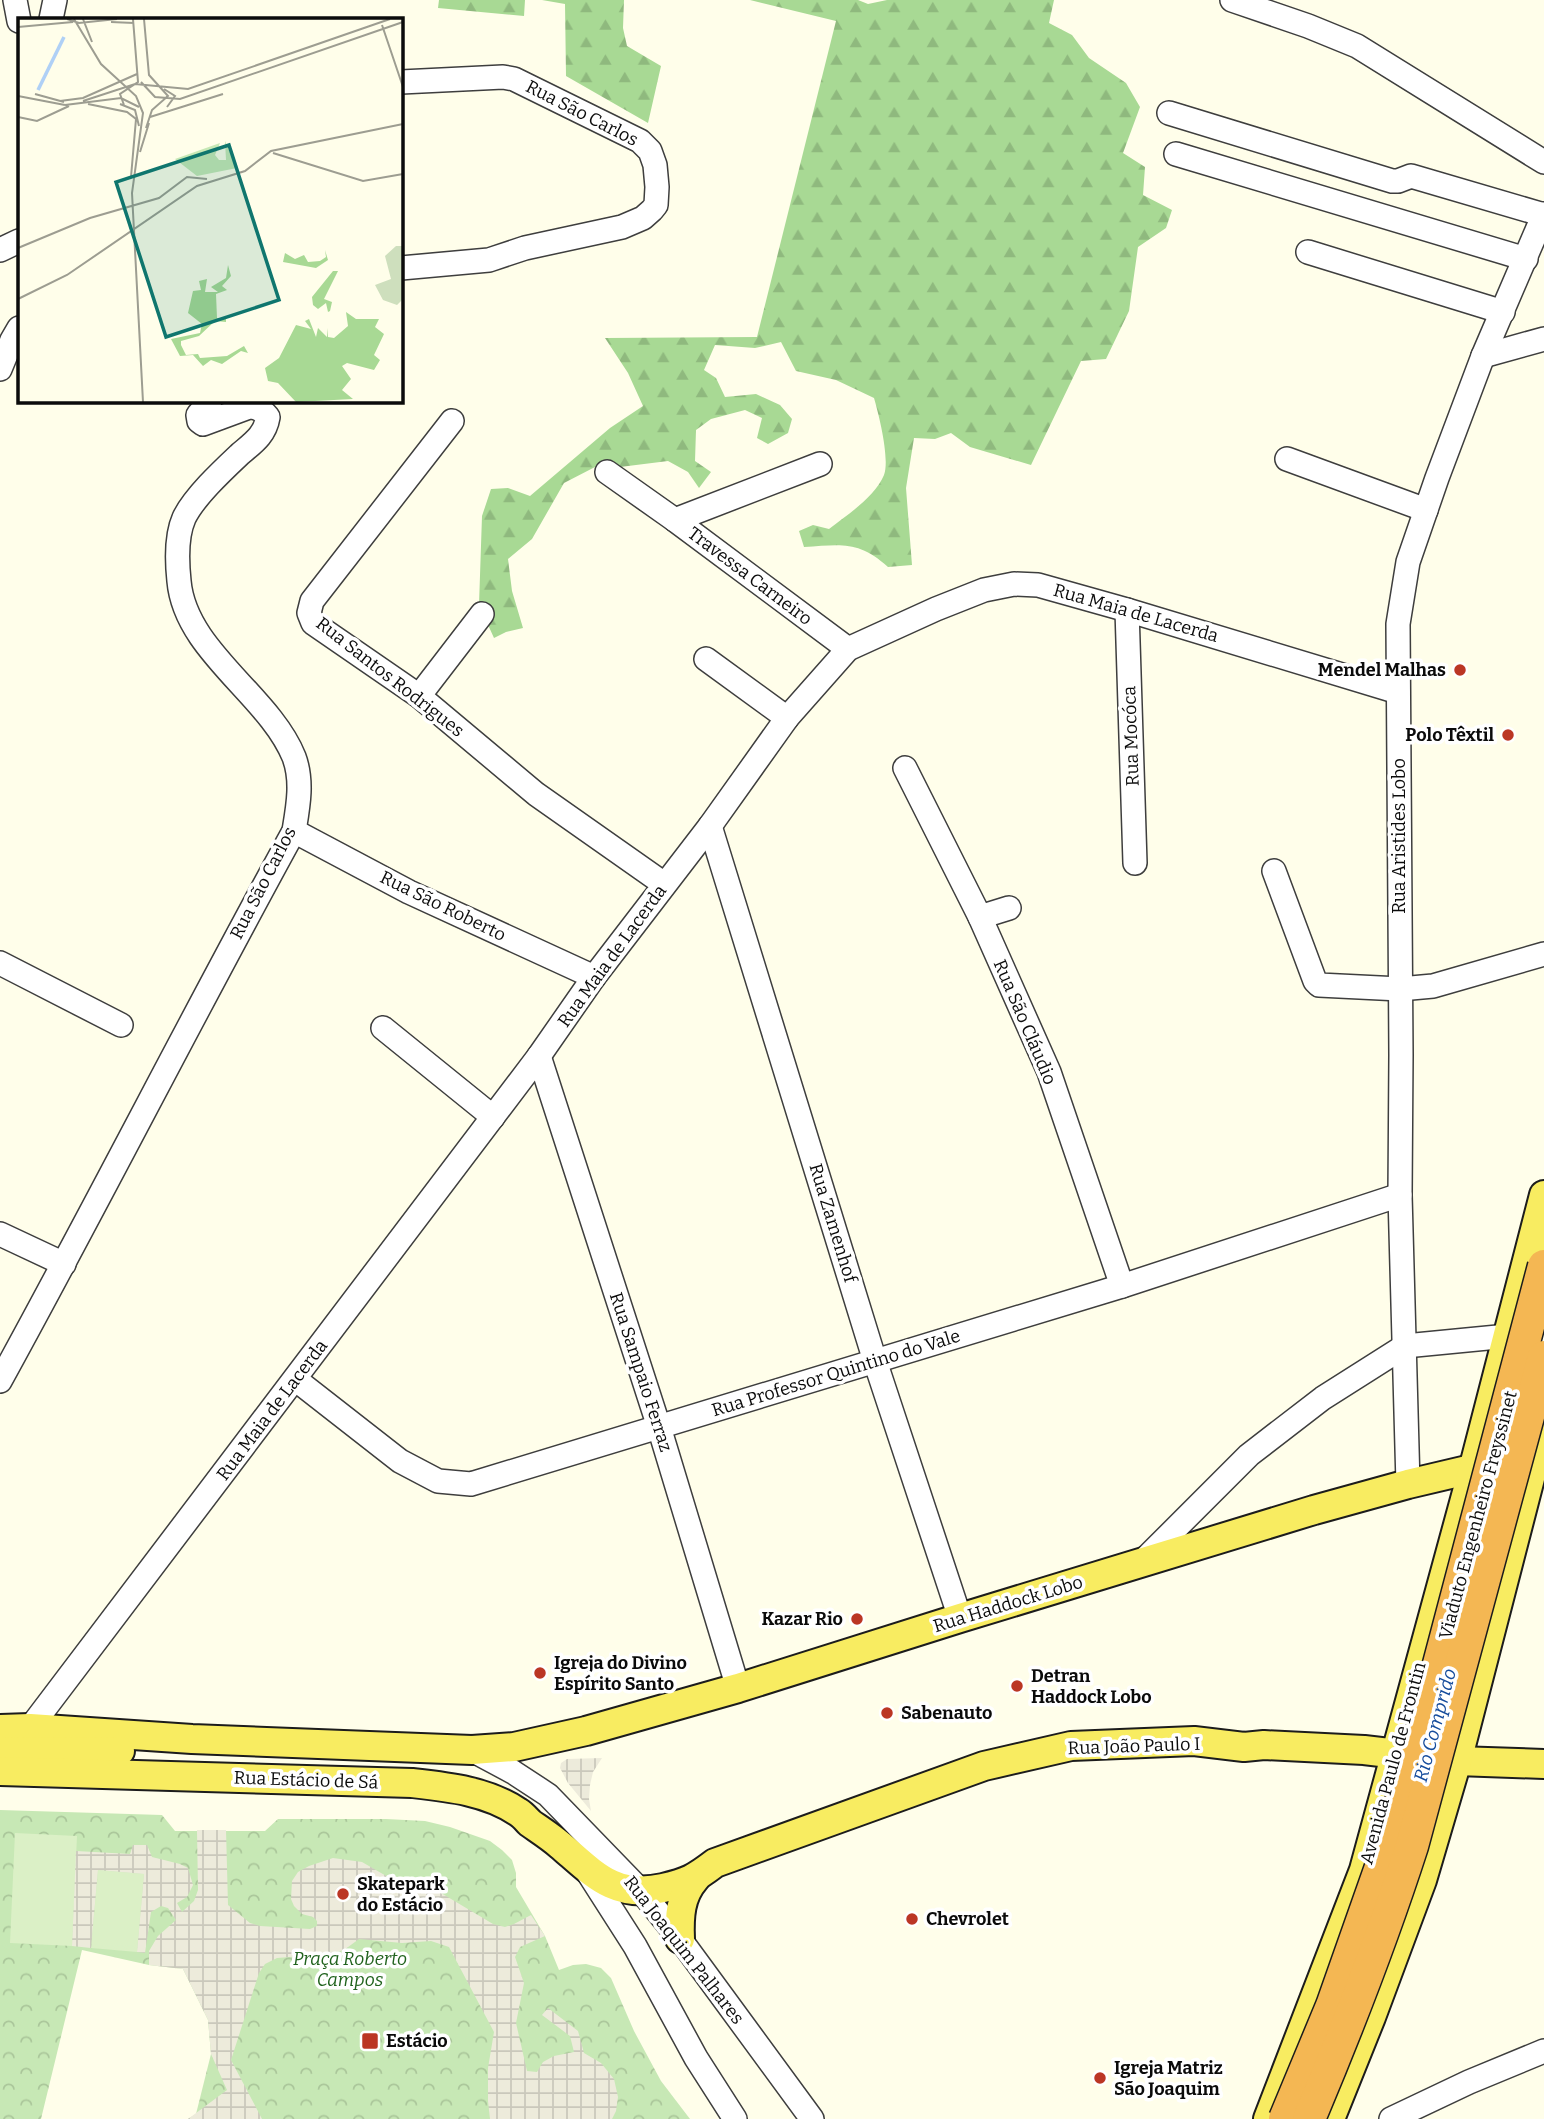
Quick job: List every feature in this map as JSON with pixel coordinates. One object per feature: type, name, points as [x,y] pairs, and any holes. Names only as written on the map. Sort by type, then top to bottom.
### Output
[{"type":"highway","name":"Viaduto Engenheiro Freyssinet","points":[[1285,2119],[1336,1993],[1381,1867],[1415,1755],[1544,1266]]},
{"type":"highway","name":"Viaduto Engenheiro Freyssinet","points":[[1310,2119],[1361,1994],[1412,1846],[1544,1357]]},
{"type":"main road","name":"Avenida Paulo de Frontin","points":[[1268,2119],[1364,1870],[1544,1195]]},
{"type":"main road","points":[[1330,2119],[1422,1880],[1540,1454],[1544,1424]]},
{"type":"main road","name":"Rua Haddock Lobo","points":[[472,1750],[548,1741],[738,1688],[1314,1510],[1408,1484],[1540,1454]]},
{"type":"main road","name":"Rua Estácio de Sá","points":[[0,1729],[30,1728],[192,1739],[472,1750]]},
{"type":"main road","points":[[0,1752],[115,1751],[192,1739]]},
{"type":"main road","name":"Rua João Paulo I","points":[[585,1869],[615,1886],[640,1891],[654,1890],[695,1879],[715,1863],[984,1766],[1071,1746],[1194,1741],[1244,1747],[1264,1745],[1396,1753],[1457,1761],[1544,1764]]},
{"type":"main road","name":"Rua Estácio de Sá","points":[[0,1771],[398,1782],[457,1788],[495,1800],[519,1812],[585,1869]]},
{"type":"main road","points":[[1364,1870],[1422,1880]]},
{"type":"main road","points":[[680,1939],[683,1898],[695,1879]]},
{"type":"street","points":[[15,0],[18,18]]},
{"type":"street","points":[[51,18],[55,0]]},
{"type":"street","points":[[1232,0],[1357,46],[1544,162]]},
{"type":"street","name":"Rua São Carlos","points":[[402,82],[503,77],[527,84],[640,141],[650,151],[655,165],[657,187],[656,205],[652,211],[644,218],[622,227],[525,248],[489,260],[402,268]]},
{"type":"street","points":[[1169,113],[1392,181],[1411,176],[1544,215]]},
{"type":"street","points":[[1175,154],[1526,259]]},
{"type":"street","name":"Rua Aristides Lobo","points":[[1408,1484],[1400,1195],[1398,624],[1408,562],[1426,510],[1483,356],[1544,215]]},
{"type":"street","points":[[0,250],[18,241]]},
{"type":"street","points":[[1308,252],[1503,312]]},
{"type":"street","points":[[0,369],[18,330]]},
{"type":"street","points":[[1483,356],[1544,339]]},
{"type":"street","name":"Rua São Carlos","points":[[0,1381],[294,831],[300,795],[295,759],[278,730],[196,631],[186,610],[179,583],[179,536],[184,518],[202,494],[267,426],[268,417],[263,410],[249,407],[203,424],[198,415],[209,402]]},
{"type":"street","name":"Rua Santos Rodrigues","points":[[452,421],[312,601],[309,612],[313,623],[419,696],[536,794],[664,884]]},
{"type":"street","points":[[1287,458],[1426,510]]},
{"type":"street","name":"Travessa Carneiro","points":[[675,520],[820,464]]},
{"type":"street","points":[[607,472],[675,520]]},
{"type":"street","name":"Travessa Carneiro","points":[[675,520],[849,649]]},
{"type":"street","name":"Rua Maia de Lacerda","points":[[30,1728],[539,1056],[594,977],[710,826],[787,718],[849,649],[984,590],[1014,584],[1038,585],[1398,692]]},
{"type":"street","name":"Rua Mocóca","points":[[1128,610],[1135,863]]},
{"type":"street","points":[[419,696],[482,614]]},
{"type":"street","points":[[706,659],[787,718]]},
{"type":"street","name":"Rua São Cláudio","points":[[905,768],[980,917],[1049,1072],[1122,1286]]},
{"type":"street","name":"Rua Zamenhof","points":[[710,826],[875,1361],[960,1618]]},
{"type":"street","name":"Rua São Roberto","points":[[294,831],[409,892],[594,977]]},
{"type":"street","points":[[1274,871],[1315,981],[1319,985],[1400,989],[1433,986],[1544,954]]},
{"type":"street","points":[[980,917],[1009,908]]},
{"type":"street","points":[[0,962],[121,1025]]},
{"type":"street","points":[[383,1028],[493,1117]]},
{"type":"street","name":"Rua Sampaio Ferraz","points":[[539,1056],[659,1427],[738,1688]]},
{"type":"street","name":"Rua Professor Quintino do Vale","points":[[295,1379],[400,1461],[438,1481],[471,1485],[1122,1286],[1400,1195]]},
{"type":"street","points":[[0,1234],[64,1264]]},
{"type":"street","points":[[1139,1565],[1249,1455],[1323,1398],[1405,1346],[1508,1336]]},
{"type":"street","name":"Rua Joaquim Palhares","points":[[472,1750],[548,1795],[640,1891],[680,1939],[812,2119]]},
{"type":"street","name":"Rua Joaquim Palhares","points":[[585,1869],[635,1946],[696,2058],[735,2119]]},
{"type":"street","points":[[1391,2119],[1469,2082],[1544,2051]]},
{"type":"green space","points":[[439,0],[525,0],[524,16],[438,8]]},
{"type":"green space","points":[[542,0],[624,0],[623,28],[627,46],[661,66],[648,123],[566,76],[565,4]]},
{"type":"green space","points":[[750,0],[858,0],[868,4],[887,0],[1054,0],[1049,23],[1072,35],[1089,58],[1126,83],[1140,107],[1123,153],[1145,167],[1143,195],[1172,210],[1166,228],[1138,247],[1129,311],[1106,359],[1081,361],[1031,465],[970,447],[951,433],[935,439],[914,438],[906,488],[912,565],[888,567],[867,552],[849,546],[804,547],[799,531],[813,525],[829,529],[860,505],[880,483],[886,459],[874,398],[836,380],[796,371],[781,342],[755,348],[715,345],[704,370],[716,378],[725,397],[756,394],[780,405],[792,419],[788,433],[768,444],[757,438],[762,418],[745,410],[711,419],[696,430],[695,461],[711,472],[699,488],[688,472],[668,461],[595,467],[564,483],[532,539],[508,559],[512,591],[523,628],[494,638],[479,605],[482,516],[491,489],[508,488],[530,496],[610,428],[643,406],[628,373],[605,338],[757,337],[836,21]]},
{"type":"green space","name":"Praça Roberto Campos","points":[[0,1810],[162,1815],[175,1831],[265,1831],[278,1819],[425,1821],[490,1841],[512,1860],[516,1887],[545,1936],[559,1970],[586,1964],[601,1968],[611,1978],[634,2031],[661,2081],[690,2119],[188,2119],[196,2114],[211,2054],[208,2020],[183,1969],[149,1965],[82,1950],[41,2119],[0,2119]]},
{"type":"green space","points":[[15,1833],[77,1836],[72,1946],[10,1943]]},
{"type":"green space","points":[[98,1870],[144,1874],[137,1952],[91,1948]]},
{"type":"shaded area","points":[[602,1758],[593,1772],[590,1785],[591,1811],[568,1783],[560,1768],[561,1763],[567,1759]]},
{"type":"shaded area","points":[[197,1830],[226,1830],[228,1905],[250,1923],[260,1926],[310,1929],[317,1926],[313,1917],[302,1914],[294,1906],[291,1899],[292,1881],[298,1872],[333,1858],[362,1862],[407,1888],[441,1893],[493,1924],[505,1927],[531,1915],[545,1936],[520,1947],[515,1957],[524,1983],[516,2023],[527,2071],[537,2072],[543,2062],[554,2056],[574,2052],[570,2036],[542,2015],[548,2008],[578,2031],[584,2053],[601,2063],[614,2079],[618,2097],[612,2119],[490,2119],[488,2068],[494,2032],[449,1947],[431,1941],[402,1943],[359,1939],[344,1950],[328,1954],[277,1958],[265,1964],[259,1973],[231,2060],[262,2119],[188,2119],[227,2090],[211,2054],[208,2020],[183,1969],[149,1965],[149,1951],[158,1936],[176,1920],[168,1908],[161,1906],[151,1912],[145,1953],[137,1952],[144,1874],[98,1870],[91,1948],[72,1946],[76,1851],[130,1854],[133,1845],[147,1845],[152,1857],[188,1868],[193,1885],[187,1897],[177,1903],[182,1912],[194,1901],[198,1890]]},
{"type":"place","name":"Mendel Malhas","points":[[1460,670]]},
{"type":"place","name":"Polo Têxtil","points":[[1508,735]]},
{"type":"place","name":"Kazar Rio","points":[[857,1619]]},
{"type":"place","name":"Igreja do Divino Espírito Santo","points":[[540,1673]]},
{"type":"place","name":"Detran Haddock Lobo","points":[[1017,1686]]},
{"type":"place","name":"Sabenauto","points":[[887,1713]]},
{"type":"place","name":"Skatepark do Estácio","points":[[343,1894]]},
{"type":"place","name":"Chevrolet","points":[[912,1919]]},
{"type":"place","name":"Estácio","points":[[370,2041]]},
{"type":"place","name":"Igreja Matriz São Joaquim","points":[[1100,2078]]},
{"type":"water label","name":"Rio Comprido","points":[[1435,1725]]}]
